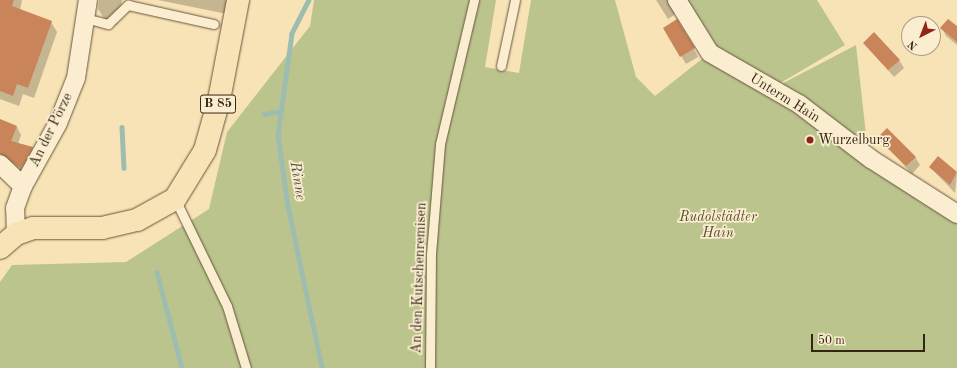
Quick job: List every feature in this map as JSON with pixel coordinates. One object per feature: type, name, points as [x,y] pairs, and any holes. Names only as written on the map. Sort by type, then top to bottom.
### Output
[{"type":"main road","name":"B 85","points":[[8,241],[40,227],[120,225],[158,210],[176,199],[205,150],[219,100],[238,0]]},
{"type":"street","name":"An der Pörze","points":[[8,241],[15,208],[23,186],[58,123],[76,78],[88,0]]},
{"type":"street","name":"Unterm Hain","points":[[676,0],[710,53],[799,104],[871,159],[957,214]]},
{"type":"street","points":[[0,164],[23,186]]},
{"type":"lane","name":"An den Kutschenremisen","points":[[430,368],[431,254],[440,144],[474,0]]},
{"type":"lane","points":[[500,66],[515,0]]},
{"type":"lane","points":[[85,18],[108,24],[128,4],[214,24]]},
{"type":"lane","points":[[176,199],[227,306],[246,368]]},
{"type":"green space","name":"Rudolstädter Hain","points":[[314,0],[496,0],[485,67],[519,73],[531,0],[615,0],[636,77],[655,96],[707,55],[770,90],[856,45],[869,161],[957,217],[957,368],[0,368],[0,282],[12,265],[126,262],[209,209],[227,132],[310,26]]},
{"type":"green space","points":[[684,0],[817,0],[845,45],[777,85],[716,52]]},
{"type":"building","points":[[0,0],[14,0],[12,6],[52,21],[28,88],[17,84],[13,96],[0,91]]},
{"type":"building","points":[[677,19],[695,48],[680,57],[663,28]]},
{"type":"building","points":[[948,19],[957,26],[957,42],[941,29]]},
{"type":"building","points":[[874,32],[900,60],[888,70],[863,43]]},
{"type":"building","points":[[0,119],[17,126],[11,141],[33,147],[21,168],[0,154]]},
{"type":"building","points":[[887,128],[916,157],[906,166],[877,138]]},
{"type":"building","points":[[938,156],[957,172],[950,185],[929,167]]},
{"type":"waterway","name":"Rinne","points":[[309,0],[292,34],[278,135],[288,206],[322,368]]},
{"type":"waterway","points":[[264,114],[281,111]]},
{"type":"waterway","name":"Rinne","points":[[122,127],[124,168]]},
{"type":"waterway","name":"Rinne","points":[[157,272],[182,368]]},
{"type":"place","name":"Wurzelburg","points":[[810,140]]}]
